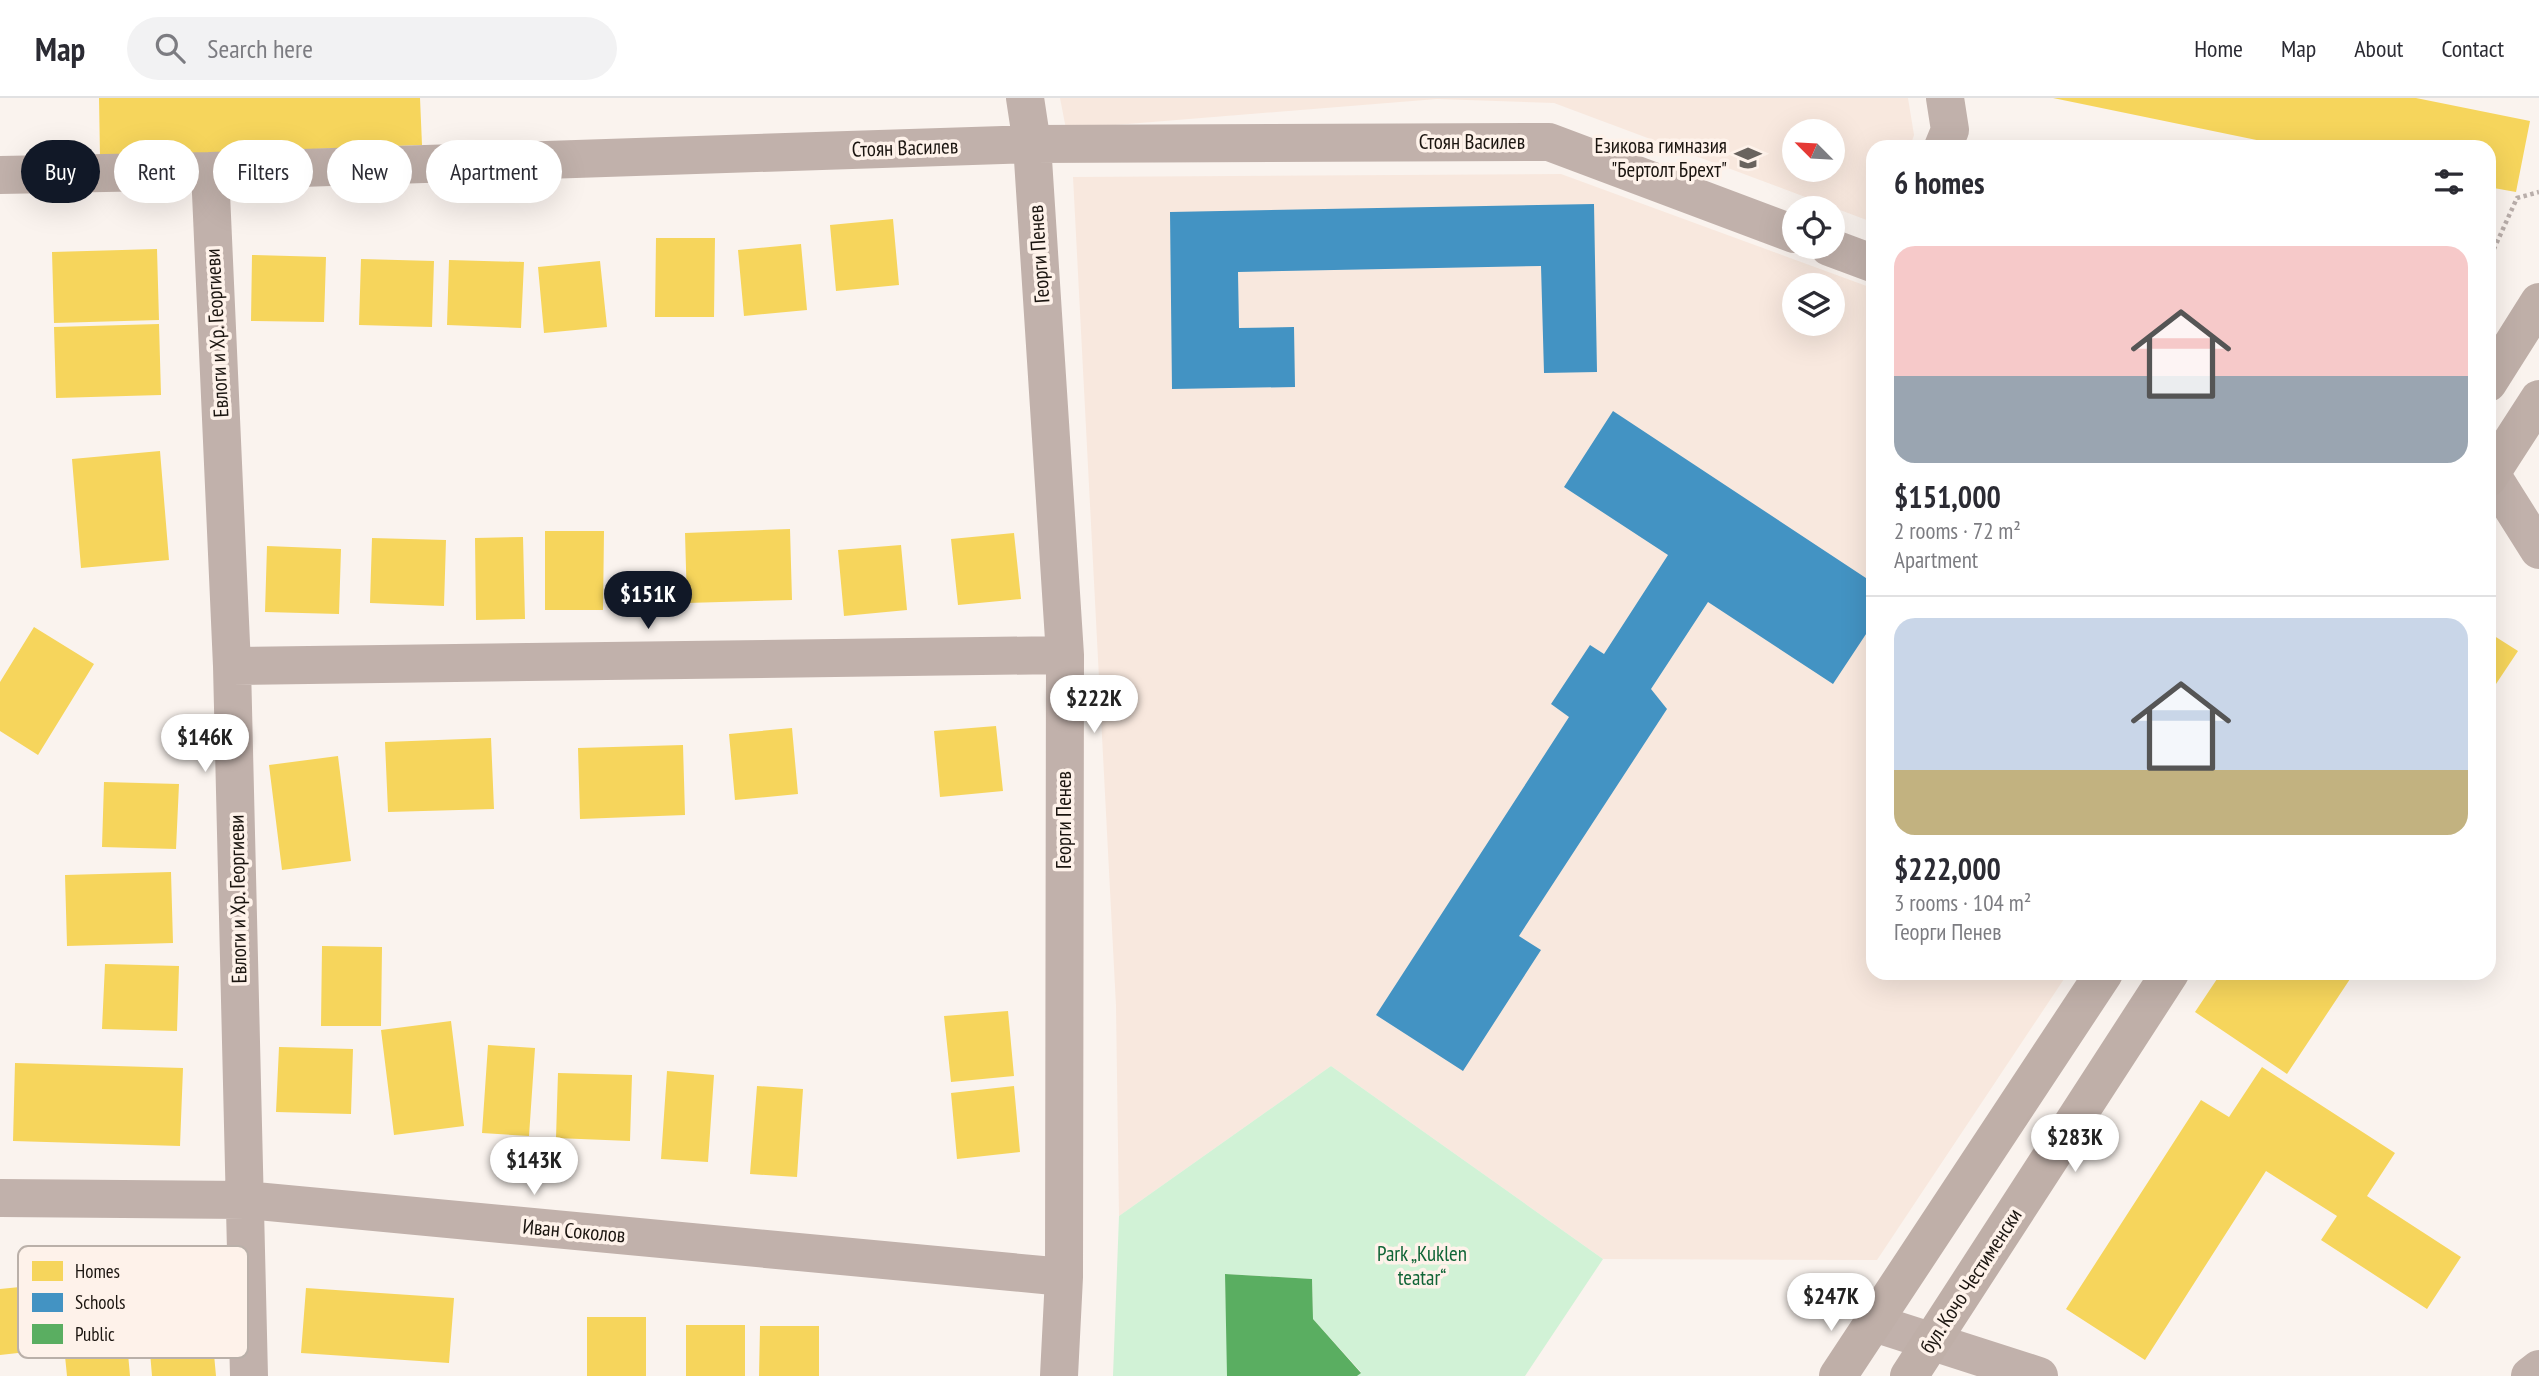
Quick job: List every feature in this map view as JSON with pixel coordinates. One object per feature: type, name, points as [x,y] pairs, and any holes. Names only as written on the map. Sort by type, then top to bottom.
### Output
[{"type":"street","name":"Георги Пенев","points":[[1025,98],[1032,144],[1065,655],[1064,1277],[1059,1376]]},
{"type":"street","points":[[1945,98],[1950,130],[1946,140]]},
{"type":"street","name":"Стоян Василев","points":[[0,175],[210,171],[1032,144],[1549,142],[1782,229]]},
{"type":"street","name":"Евлоги и Хр. Георгиеви","points":[[210,171],[232,666],[247,1246]]},
{"type":"street","points":[[1845,253],[1866,261]]},
{"type":"street","points":[[2496,370],[2539,302]]},
{"type":"street","points":[[2496,464],[2539,398]]},
{"type":"street","points":[[2496,486],[2539,550]]},
{"type":"street","points":[[232,666],[1065,655]]},
{"type":"street","points":[[1838,1376],[2099,980]]},
{"type":"street","name":"бул. Кочо Честименски","points":[[1909,1376],[2165,980]]},
{"type":"street","name":"Иван Соколов","points":[[0,1198],[246,1200],[1064,1277]]},
{"type":"street","name":"Евлоги и Хр. Георгиеви","points":[[248,1317],[249,1376]]},
{"type":"street","points":[[1874,1323],[2039,1376]]},
{"type":"street","points":[[2530,1376],[2539,1369]]},
{"type":"path","points":[[2496,244],[2517,198],[2539,191]]},
{"type":"shaded area","name":"Езикова гимназия \"Бертолт Брехт\"","points":[[1060,98],[1908,98],[1914,135],[1912,140],[1866,140],[1866,220],[1845,212],[1845,196],[1803,196],[1554,103],[1437,99],[1066,129]]},
{"type":"shaded area","points":[[1561,174],[1782,255],[1782,259],[1793,259],[1831,273],[1782,273],[1782,336],[1845,336],[1845,278],[1866,286],[1866,980],[2063,980],[1877,1260],[1603,1259],[1331,1066],[1119,1216],[1116,1006],[1073,177]]},
{"type":"green space","name":"Park „Kuklen teatar“","points":[[1331,1066],[1603,1259],[1525,1376],[1357,1376],[1361,1372],[1313,1319],[1312,1279],[1225,1274],[1228,1376],[1113,1376],[1119,1216]]},
{"type":"building: Homes","points":[[99,98],[420,98],[422,145],[412,145],[412,140],[327,140],[327,149],[313,149],[313,140],[213,140],[213,153],[199,153],[199,140],[114,140],[114,156],[100,157]]},
{"type":"building: Homes","points":[[2053,98],[2416,98],[2530,121],[2516,192],[2496,188],[2496,140],[2256,140]]},
{"type":"building: Homes","points":[[893,219],[899,285],[836,291],[830,225]]},
{"type":"building: Homes","points":[[656,238],[715,238],[714,317],[655,317]]},
{"type":"building: Homes","points":[[801,244],[807,310],[744,316],[738,250]]},
{"type":"building: Homes","points":[[157,249],[159,320],[54,323],[52,252]]},
{"type":"building: Homes","points":[[252,255],[326,257],[324,322],[251,321]]},
{"type":"building: Homes","points":[[361,259],[434,261],[432,327],[359,325]]},
{"type":"building: Homes","points":[[449,260],[524,262],[521,328],[447,325]]},
{"type":"building: Homes","points":[[600,261],[607,327],[544,333],[538,267]]},
{"type":"building: Homes","points":[[159,324],[161,395],[56,398],[54,327]]},
{"type":"building: Homes","points":[[160,451],[169,560],[81,568],[72,459]]},
{"type":"building: Homes","points":[[790,529],[792,600],[687,603],[685,533]]},
{"type":"building: Homes","points":[[545,531],[604,531],[603,610],[545,610]]},
{"type":"building: Homes","points":[[1014,533],[1021,599],[958,605],[951,539]]},
{"type":"building: Homes","points":[[523,537],[525,619],[476,620],[475,538]]},
{"type":"building: Homes","points":[[372,538],[446,540],[444,606],[370,603]]},
{"type":"building: Homes","points":[[901,545],[907,610],[844,616],[838,550]]},
{"type":"building: Homes","points":[[267,546],[341,549],[339,614],[265,612]]},
{"type":"building: Homes","points":[[34,627],[94,664],[38,755],[0,731],[0,682]]},
{"type":"building: Homes","points":[[2496,637],[2518,651],[2496,684]]},
{"type":"building: Homes","points":[[996,726],[1003,791],[940,797],[934,731]]},
{"type":"building: Homes","points":[[792,728],[798,794],[735,800],[729,734]]},
{"type":"building: Homes","points":[[491,738],[494,809],[388,812],[385,742]]},
{"type":"building: Homes","points":[[683,745],[685,815],[580,819],[578,748]]},
{"type":"building: Homes","points":[[338,756],[351,861],[282,870],[269,765]]},
{"type":"building: Homes","points":[[104,782],[179,784],[176,849],[102,847]]},
{"type":"building: Homes","points":[[171,872],[173,943],[67,946],[65,875]]},
{"type":"building: Homes","points":[[322,946],[382,947],[381,1026],[321,1026]]},
{"type":"building: Homes","points":[[105,964],[179,966],[177,1031],[102,1029]]},
{"type":"building: Homes","points":[[2216,980],[2349,980],[2287,1074],[2195,1012]]},
{"type":"building: Homes","points":[[1008,1011],[1014,1076],[951,1082],[944,1016]]},
{"type":"building: Homes","points":[[451,1021],[464,1126],[394,1135],[381,1030]]},
{"type":"building: Homes","points":[[488,1045],[535,1048],[529,1136],[482,1133]]},
{"type":"building: Homes","points":[[279,1047],[353,1049],[351,1114],[276,1112]]},
{"type":"building: Homes","points":[[15,1063],[183,1068],[180,1146],[13,1141]]},
{"type":"building: Homes","points":[[2262,1067],[2395,1153],[2367,1196],[2461,1257],[2427,1309],[2321,1240],[2337,1216],[2266,1171],[2145,1360],[2066,1309],[2201,1100],[2229,1117]]},
{"type":"building: Homes","points":[[667,1071],[714,1075],[708,1162],[661,1159]]},
{"type":"building: Homes","points":[[558,1073],[632,1075],[630,1141],[556,1138]]},
{"type":"building: Homes","points":[[757,1086],[803,1089],[797,1177],[750,1174]]},
{"type":"building: Homes","points":[[1014,1086],[1020,1152],[957,1159],[951,1093]]},
{"type":"building: Homes","points":[[18,1287],[18,1353],[0,1355],[0,1289]]},
{"type":"building: Homes","points":[[306,1288],[454,1298],[449,1363],[301,1353]]},
{"type":"building: Homes","points":[[587,1317],[646,1317],[646,1376],[587,1376]]},
{"type":"building: Homes","points":[[686,1325],[745,1325],[745,1376],[686,1376]]},
{"type":"building: Homes","points":[[760,1326],[819,1326],[819,1376],[759,1376]]},
{"type":"building: Homes","points":[[65,1358],[128,1358],[130,1376],[67,1376]]},
{"type":"building: Homes","points":[[150,1358],[214,1358],[216,1376],[152,1376]]},
{"type":"building: Schools","points":[[1594,204],[1597,372],[1544,373],[1541,266],[1238,272],[1239,328],[1294,327],[1295,387],[1172,389],[1170,212]]},
{"type":"building: Schools","points":[[1613,411],[1866,578],[1866,634],[1833,684],[1708,602],[1651,689],[1667,709],[1519,936],[1541,950],[1463,1071],[1376,1015],[1569,717],[1551,704],[1590,645],[1604,654],[1668,555],[1564,487]]},
{"type":"building: Public","points":[[1225,1274],[1312,1279],[1313,1319],[1361,1373],[1357,1376],[1227,1376]]},
{"type":"place","name":"Езикова гимназия \"Бертолт Брехт\"","points":[[1748,158]]}]
